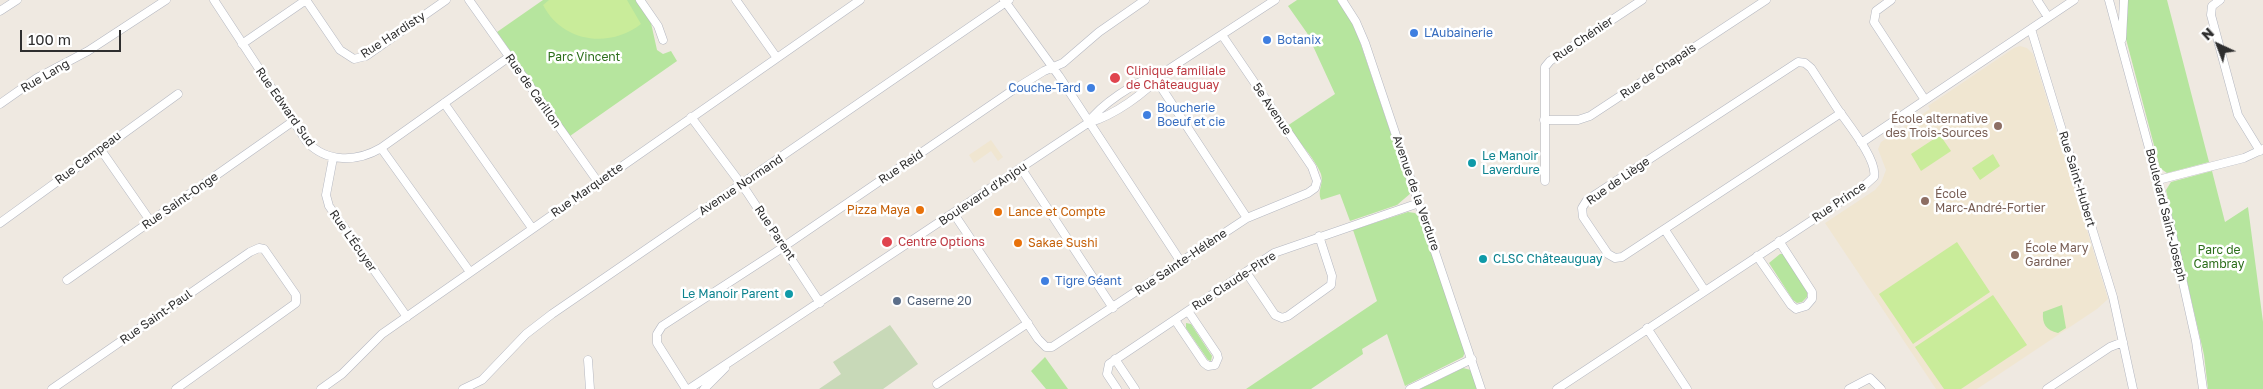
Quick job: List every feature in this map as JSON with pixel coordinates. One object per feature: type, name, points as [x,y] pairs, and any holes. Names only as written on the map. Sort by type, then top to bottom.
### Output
[{"type":"street","points":[[0,11],[17,0]]},
{"type":"street","name":"Rue Lang","points":[[0,104],[37,78],[88,52],[166,0]]},
{"type":"street","name":"Rue Edward Sud","points":[[214,0],[292,122],[311,146],[333,158]]},
{"type":"street","points":[[242,44],[306,0]]},
{"type":"street","name":"Rue Hardisty","points":[[306,0],[343,53],[354,59],[373,52],[446,0]]},
{"type":"street","name":"Rue de Carillon","points":[[469,0],[598,182]]},
{"type":"street","points":[[640,0],[658,26],[663,40]]},
{"type":"street","points":[[736,0],[777,58]]},
{"type":"street","name":"Rue Marquette","points":[[320,389],[345,371],[378,336],[860,0]]},
{"type":"street","name":"Rue Reid","points":[[688,389],[658,346],[657,334],[665,324],[1013,90],[1067,60],[1099,32],[1145,0]]},
{"type":"street","name":"Avenue de la Verdure","points":[[1342,0],[1359,28],[1481,389]]},
{"type":"street","name":"Rue Chénier","points":[[1545,181],[1544,71],[1546,65],[1642,0]]},
{"type":"street","name":"Rue de Chapais","points":[[1544,120],[1586,118],[1766,0]]},
{"type":"street","points":[[1891,0],[1876,11],[1874,22],[1925,100]]},
{"type":"street","points":[[2037,0],[2048,17]]},
{"type":"street","points":[[1861,144],[2074,0]]},
{"type":"street","name":"Boulevard Saint-Joseph","points":[[2109,0],[2158,180],[2196,341],[2203,389]]},
{"type":"street","name":"Boulevard Saint-Joseph","points":[[2122,44],[2124,0]]},
{"type":"street","points":[[2158,180],[2244,158],[2261,150],[2238,115],[2211,15],[2212,6],[2220,0]]},
{"type":"street","points":[[1006,1],[1181,262]]},
{"type":"street","name":"Avenue Normand","points":[[464,389],[482,380],[537,325],[1006,1]]},
{"type":"street","name":"Boulevard d'Anjou","points":[[688,389],[954,214],[1088,123],[1096,111],[1146,78],[1155,78],[1163,73],[1272,1]]},
{"type":"street","name":"Rue Saint-Hubert","points":[[2031,29],[2111,290],[2133,389]]},
{"type":"street","name":"5e Avenue","points":[[1222,35],[1311,164],[1317,176],[1317,184]]},
{"type":"street","points":[[333,158],[358,157],[381,148],[509,56]]},
{"type":"street","name":"Rue de Liège","points":[[1841,114],[1625,256],[1615,258],[1606,251],[1583,217],[1582,208],[1589,199],[1795,63],[1805,63],[1811,68],[1861,144]]},
{"type":"street","points":[[1155,78],[1247,218]]},
{"type":"street","name":"Rue Campeau","points":[[0,223],[101,150],[116,137],[178,94]]},
{"type":"street","points":[[444,103],[532,228]]},
{"type":"street","name":"Rue Parent","points":[[691,117],[741,184],[820,303]]},
{"type":"street","name":"Rue Saint-Onge","points":[[67,280],[292,122]]},
{"type":"street","name":"Rue Prince","points":[[1557,389],[1872,179],[1875,171],[1874,166],[1861,144]]},
{"type":"street","points":[[381,148],[470,272]]},
{"type":"street","points":[[101,150],[151,222]]},
{"type":"street","name":"Rue L'Écuyer","points":[[333,158],[326,196],[329,206],[407,316]]},
{"type":"street","points":[[1021,168],[1113,308]]},
{"type":"street","name":"Rue Sainte-Hélène","points":[[1028,323],[1041,342],[1049,347],[1058,345],[1247,218],[1308,193],[1317,184]]},
{"type":"street","name":"Rue Claude-Pitre","points":[[1116,360],[1274,253],[1419,203]]},
{"type":"street","points":[[937,384],[1028,323],[954,214]]},
{"type":"street","points":[[1665,230],[1705,291]]},
{"type":"street","points":[[1246,272],[1275,315],[1282,318],[1288,316],[1326,290],[1333,282],[1319,236]]},
{"type":"street","points":[[1758,256],[1791,305],[1800,309],[1806,306],[1812,298],[1811,289],[1779,242]]},
{"type":"street","name":"Rue Saint-Paul","points":[[52,389],[250,252],[262,248],[294,291],[297,301],[287,311],[176,389]]},
{"type":"street","points":[[1175,320],[1204,363],[1208,366],[1215,364],[1218,361],[1217,354],[1188,311]]},
{"type":"street","points":[[1648,328],[1688,389]]},
{"type":"street","points":[[2047,389],[2110,346],[2123,342]]},
{"type":"street","points":[[1410,389],[1472,359]]},
{"type":"street","points":[[588,360],[590,389]]},
{"type":"street","points":[[1117,389],[1106,371],[1109,364],[1116,360],[1136,389]]},
{"type":"street","name":"Boulevard d'Anjou","points":[[704,389],[728,364]]},
{"type":"street","points":[[1849,389],[1870,378],[1881,389]]},
{"type":"street","points":[[482,380],[484,389]]},
{"type":"shaded area","points":[[2020,46],[2027,48],[2033,54],[2108,299],[2097,309],[1977,389],[1936,389],[1825,223],[1875,190],[1881,183],[1886,170],[1878,149],[1881,142],[1930,109],[1928,106],[2014,48]]},
{"type":"shaded area","points":[[991,140],[1003,157],[998,161],[991,151],[974,163],[969,155]]},
{"type":"green space","name":"Parc Vincent","points":[[543,0],[636,0],[651,23],[657,50],[663,54],[671,51],[677,61],[570,136],[497,32]]},
{"type":"green space","points":[[549,0],[627,0],[641,24],[615,37],[587,38],[574,34],[562,27],[551,17],[543,5]]},
{"type":"green space","points":[[1297,0],[1337,0],[1351,21],[1359,39],[1411,193],[1397,205],[1350,221],[1340,194],[1321,200],[1322,178],[1319,168],[1287,126],[1335,94],[1307,33],[1288,6]]},
{"type":"green space","points":[[2128,0],[2167,0],[2209,162],[2167,173],[2160,168],[2126,39]]},
{"type":"green space","points":[[1940,135],[1951,151],[1921,171],[1911,154]]},
{"type":"green space","points":[[1993,154],[2000,166],[1980,180],[1972,168]]},
{"type":"green space","name":"Parc de Cambray","points":[[2212,171],[2225,222],[2248,207],[2263,322],[2263,389],[2208,389],[2204,355],[2166,190],[2171,182]]},
{"type":"green space","points":[[1408,212],[1415,213],[1420,218],[1465,352],[1463,357],[1405,386],[1387,334],[1362,349],[1363,354],[1311,389],[1246,389],[1377,301],[1353,230]]},
{"type":"green space","points":[[1957,242],[1990,292],[1913,344],[1879,294]]},
{"type":"green space","points":[[1780,254],[1783,254],[1807,291],[1807,297],[1802,302],[1797,303],[1793,300],[1769,263]]},
{"type":"green space","points":[[1993,295],[2027,345],[1961,389],[1944,389],[1915,347]]},
{"type":"green space","points":[[2062,305],[2066,328],[2058,333],[2046,326],[2043,320],[2043,312]]},
{"type":"green space","points":[[1186,323],[1191,324],[1212,356],[1211,361],[1208,360],[1186,328]]},
{"type":"green space","points":[[890,325],[918,364],[883,389],[819,389],[841,374],[833,362]]},
{"type":"green space","points":[[1045,357],[1068,389],[1046,389],[1031,371]]},
{"type":"green space","points":[[1463,368],[1471,370],[1477,389],[1420,389]]},
{"type":"place","name":"L'Aubainerie","points":[[1414,33]]},
{"type":"place","name":"Botanix","points":[[1267,40]]},
{"type":"place","name":"Clinique familiale de Châteauguay","points":[[1115,78]]},
{"type":"place","name":"Couche-Tard","points":[[1091,88]]},
{"type":"place","name":"Boucherie Boeuf et cie","points":[[1147,115]]},
{"type":"place","name":"École alternative des Trois-Sources","points":[[1998,126]]},
{"type":"place","name":"Le Manoir Laverdure","points":[[1472,163]]},
{"type":"place","name":"École Marc-André-Fortier","points":[[1925,201]]},
{"type":"place","name":"Pizza Maya","points":[[920,210]]},
{"type":"place","name":"Lance et Compte","points":[[998,212]]},
{"type":"place","name":"Centre Options","points":[[887,242]]},
{"type":"place","name":"Sakae Sushi","points":[[1018,243]]},
{"type":"place","name":"École Mary Gardner","points":[[2015,255]]},
{"type":"place","name":"CLSC Châteauguay","points":[[1483,259]]},
{"type":"place","name":"Tigre Géant","points":[[1045,281]]},
{"type":"place","name":"Le Manoir Parent","points":[[789,294]]},
{"type":"place","name":"Caserne 20","points":[[897,301]]}]
